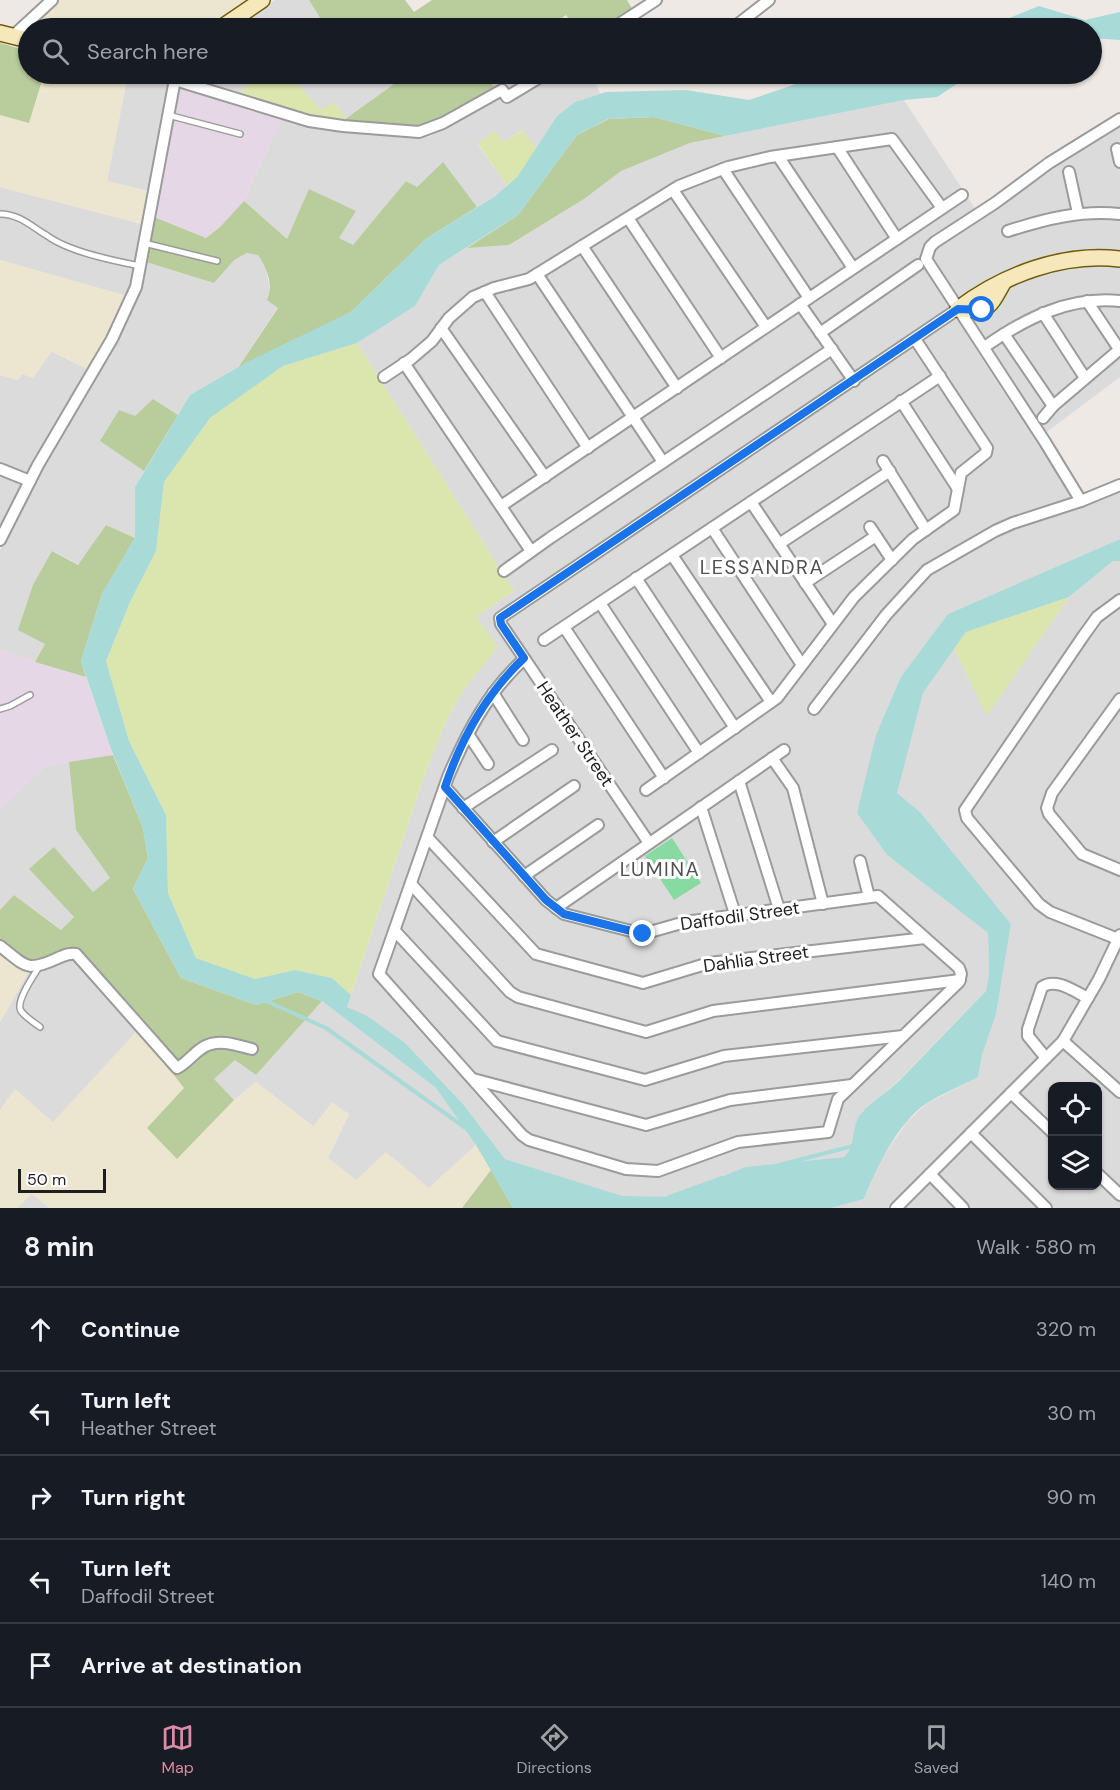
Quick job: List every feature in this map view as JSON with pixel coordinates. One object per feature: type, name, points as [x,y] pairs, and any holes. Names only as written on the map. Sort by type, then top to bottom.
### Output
[{"type":"street","points":[[33,18],[52,0]]},
{"type":"street","points":[[236,18],[262,0]]},
{"type":"street","points":[[628,18],[656,0]]},
{"type":"street","points":[[746,18],[769,0]]},
{"type":"street","points":[[0,540],[30,481],[112,339],[136,286],[175,84]]},
{"type":"street","points":[[197,84],[309,121],[419,132],[443,123],[502,90],[507,97],[528,84]]},
{"type":"street","points":[[1081,501],[1046,442],[927,259],[930,247],[1050,163],[1120,119]]},
{"type":"street","points":[[384,377],[432,341],[449,318],[473,297],[529,279],[673,190],[723,169],[778,156],[892,139],[942,208]]},
{"type":"street","points":[[837,147],[897,239]]},
{"type":"street","points":[[1117,149],[1120,162]]},
{"type":"street","points":[[778,156],[853,268]]},
{"type":"street","points":[[723,169],[805,301],[820,333],[854,381],[981,293],[1036,268],[1064,260],[1090,257],[1120,259]]},
{"type":"street","points":[[1069,172],[1078,213]]},
{"type":"street","points":[[673,190],[766,327]]},
{"type":"street","points":[[501,506],[962,195]]},
{"type":"street","points":[[1008,231],[1078,213],[1120,214]]},
{"type":"street","points":[[628,218],[721,358]]},
{"type":"street","points":[[582,246],[677,388]]},
{"type":"street","points":[[820,333],[918,266]]},
{"type":"street","points":[[537,274],[663,462]]},
{"type":"street","points":[[485,292],[588,448]]},
{"type":"street","points":[[986,346],[1043,313],[1087,301],[1104,299],[1120,301]]},
{"type":"street","points":[[1043,418],[1053,406],[1119,349],[1087,301]]},
{"type":"street","points":[[1043,313],[1085,378]]},
{"type":"street","points":[[441,328],[545,477]]},
{"type":"street","points":[[1004,334],[1053,406]]},
{"type":"street","points":[[646,790],[777,698],[854,597],[913,539],[954,510],[961,473],[986,453],[987,448],[915,339]]},
{"type":"street","points":[[504,571],[832,349]]},
{"type":"street","points":[[404,363],[531,551]]},
{"type":"street","points":[[544,640],[940,376]]},
{"type":"street","name":"Heather Street","points":[[649,843],[501,624],[500,618],[854,381]]},
{"type":"street","points":[[901,401],[958,489]]},
{"type":"street","points":[[779,544],[886,466],[926,530]]},
{"type":"street","points":[[0,469],[30,481]]},
{"type":"street","points":[[814,709],[886,615],[927,570],[995,531],[1120,485]]},
{"type":"street","points":[[751,502],[833,624]]},
{"type":"street","points":[[712,528],[802,665]]},
{"type":"street","points":[[805,583],[873,531],[892,560]]},
{"type":"street","points":[[672,555],[771,702]]},
{"type":"street","points":[[636,578],[735,728]]},
{"type":"street","points":[[896,1208],[1063,1041],[1119,937],[1050,912],[1039,904],[968,818],[965,810],[1084,634],[1097,617],[1120,600]]},
{"type":"street","points":[[600,603],[699,753]]},
{"type":"street","points":[[564,627],[664,778]]},
{"type":"street","points":[[524,658],[506,675],[486,702],[457,757],[379,975],[522,1136],[626,1169],[658,1172],[738,1142],[828,1132],[838,1099],[960,980],[961,974],[959,968],[925,938],[873,897],[861,861]]},
{"type":"street","points":[[493,693],[523,740]]},
{"type":"street","points":[[1120,699],[1052,793],[1047,808],[1049,814],[1082,854],[1120,870]]},
{"type":"street","points":[[468,734],[488,764]]},
{"type":"street","points":[[463,808],[552,750]]},
{"type":"street","points":[[556,908],[784,750]]},
{"type":"street","points":[[772,758],[793,788],[823,904]]},
{"type":"street","points":[[739,781],[779,909]]},
{"type":"street","points":[[493,842],[574,786]]},
{"type":"street","name":"Daffodil Street","points":[[445,787],[546,900],[564,914],[643,934],[685,922],[873,897]]},
{"type":"street","points":[[701,807],[735,914]]},
{"type":"street","points":[[524,876],[598,825]]},
{"type":"street","name":"Dahlia Street","points":[[428,838],[536,954],[644,983],[709,963],[925,938]]},
{"type":"street","points":[[411,884],[518,998],[646,1032],[713,1011],[960,980]]},
{"type":"street","points":[[395,931],[497,1041],[645,1080],[724,1056],[903,1036]]},
{"type":"street","points":[[0,946],[25,965],[39,967],[69,953],[76,954],[177,1068],[187,1063],[208,1044],[221,1043],[252,1049]]},
{"type":"street","points":[[1046,1058],[1028,1036],[1042,987],[1047,983],[1057,984],[1088,998]]},
{"type":"street","points":[[1063,1041],[1120,1092]]},
{"type":"street","points":[[472,1079],[646,1125],[730,1100],[852,1085]]},
{"type":"street","points":[[1011,1093],[1048,1127]]},
{"type":"street","points":[[971,1133],[1046,1208]]},
{"type":"street","points":[[930,1174],[963,1208]]},
{"type":"street","points":[[1102,1178],[1120,1195]]},
{"type":"lane","points":[[168,115],[240,134]]},
{"type":"lane","points":[[0,214],[9,214],[28,222],[46,236],[72,248],[140,266]]},
{"type":"lane","points":[[144,243],[217,261]]},
{"type":"lane","points":[[0,709],[30,695]]},
{"type":"lane","points":[[39,967],[22,996],[19,1006],[20,1011],[40,1027]]},
{"type":"shaded area","points":[[58,0],[251,0],[225,18],[39,18]]},
{"type":"shaded area","points":[[275,0],[309,0],[319,18],[250,18]]},
{"type":"shaded area","points":[[41,84],[126,84],[107,181],[148,191],[142,224],[0,187],[0,115],[29,123]]},
{"type":"shaded area","points":[[126,84],[168,84],[163,121],[148,191],[107,181]]},
{"type":"shaded area","points":[[198,84],[248,84],[238,96]]},
{"type":"shaded area","points":[[297,84],[394,84],[346,118],[334,102],[321,111]]},
{"type":"shaded area","points":[[492,84],[524,84],[510,93],[495,89]]},
{"type":"shaded area","points":[[535,84],[596,84],[600,94],[575,102],[557,116],[536,149],[522,130],[504,142],[478,145],[507,185],[494,197],[477,207],[443,163],[417,187],[406,181],[353,246],[339,238],[310,189],[287,239],[244,201],[283,115],[343,130],[429,137],[500,95],[505,101]]},
{"type":"shaded area","points":[[181,85],[283,115],[244,201],[220,227],[206,238],[154,217]]},
{"type":"shaded area","points":[[904,100],[976,210],[925,249],[968,329],[965,332],[1014,408],[1018,406],[1070,490],[1069,500],[1008,518],[935,558],[924,567],[806,708],[817,716],[911,595],[935,571],[955,559],[1009,532],[1120,490],[1120,539],[948,614],[868,774],[857,813],[887,855],[988,933],[989,975],[986,991],[896,1083],[862,1112],[855,1127],[852,1145],[844,1157],[745,1167],[674,1197],[622,1197],[505,1159],[463,1104],[405,1043],[347,1007],[426,771],[443,728],[465,688],[497,647],[476,617],[514,591],[357,343],[415,306],[439,265],[467,248],[509,245],[584,199],[621,171],[690,143]]},
{"type":"shaded area","points":[[1120,123],[1120,377],[1044,434],[942,280],[931,256],[932,250]]},
{"type":"shaded area","points":[[0,187],[142,224],[132,284],[127,296],[0,260]]},
{"type":"shaded area","points":[[247,253],[258,255],[266,266],[270,292],[278,307],[238,368],[190,395],[178,415],[153,399],[135,416],[100,441],[144,471],[135,487],[135,538],[106,525],[79,565],[53,551],[45,644],[35,662],[0,649],[0,550],[44,467],[119,339],[140,289],[146,262],[214,283],[233,260]]},
{"type":"shaded area","points":[[0,260],[127,296],[89,370],[52,351],[33,378],[22,374],[18,380],[0,375]]},
{"type":"shaded area","points":[[51,351],[89,370],[26,474],[0,463],[0,375],[18,380],[22,374]]},
{"type":"shaded area","points":[[0,476],[21,484],[0,528]]},
{"type":"shaded area","points":[[1113,561],[1120,561],[1120,1208],[831,1208],[864,1199],[879,1162],[908,1121],[926,1104],[978,1077],[982,1055],[996,1014],[1011,924],[920,812],[896,793],[923,693],[954,649],[987,715],[1069,597]]},
{"type":"shaded area","points":[[0,649],[86,677],[113,755],[44,767],[0,809]]},
{"type":"shaded area","points":[[69,762],[76,830],[110,878],[93,892],[29,869],[74,917],[62,930],[14,895],[0,910],[0,809],[44,767]]},
{"type":"shaded area","points":[[0,953],[29,972],[0,1022]]},
{"type":"shaded area","points":[[69,957],[75,958],[137,1031],[53,1123],[15,1089],[0,1110],[0,1022],[29,972],[42,970]]},
{"type":"shaded area","points":[[322,1001],[436,1088],[476,1145],[429,1188],[356,1180],[328,1158],[349,1114],[314,1127],[256,1082],[234,1100],[213,1079],[235,1059],[256,1075]]},
{"type":"shaded area","points":[[137,1031],[184,1088],[177,1159],[234,1100],[256,1082],[313,1127],[332,1102],[349,1114],[328,1158],[356,1180],[386,1152],[429,1188],[476,1145],[491,1170],[462,1208],[49,1208],[32,1194],[17,1208],[0,1208],[0,1110],[15,1089],[53,1122]]},
{"type":"shaded area","points":[[32,1193],[49,1208],[17,1208]]},
{"type":"green space","points":[[309,0],[405,0],[414,12],[432,0],[627,0],[634,12],[624,18],[568,18],[566,15],[562,18],[320,18]]},
{"type":"green space","points":[[0,43],[18,48],[18,84],[41,84],[29,123],[0,115]]},
{"type":"green space","points":[[248,84],[297,84],[321,110],[334,102],[346,118],[341,122],[310,118],[238,96]]},
{"type":"green space","points":[[394,84],[492,84],[495,89],[440,121],[420,127],[341,122]]},
{"type":"green space","points":[[654,117],[725,136],[690,143],[621,171],[584,199],[509,245],[467,248],[518,215],[577,135],[609,119]]},
{"type":"green space","points":[[494,130],[504,142],[523,130],[536,149],[518,176],[507,185],[478,144]]},
{"type":"green space","points":[[443,162],[477,207],[427,238],[351,312],[238,368],[278,308],[267,300],[270,288],[268,277],[258,255],[247,253],[234,260],[214,283],[146,262],[154,217],[206,238],[220,227],[244,201],[287,239],[309,189],[356,211],[339,238],[353,245],[406,181],[417,187]]},
{"type":"green space","points":[[357,343],[514,591],[476,617],[498,647],[465,688],[443,728],[426,771],[351,995],[332,978],[295,970],[255,979],[196,958],[168,893],[166,815],[129,741],[106,661],[130,602],[156,551],[164,482],[210,418],[283,366]]},
{"type":"green space","points":[[153,399],[178,415],[144,471],[100,441],[119,410],[135,416]]},
{"type":"green space","points":[[106,525],[135,538],[102,594],[81,661],[86,677],[35,662],[45,644],[18,630],[33,585],[52,551],[78,565]]},
{"type":"green space","points":[[1069,597],[987,716],[954,649],[966,632]]},
{"type":"green space","points":[[113,755],[143,828],[148,858],[133,889],[181,978],[256,1005],[298,992],[322,1001],[256,1075],[235,1060],[214,1079],[234,1100],[177,1159],[147,1128],[184,1088],[173,1074],[191,1066],[210,1049],[221,1048],[256,1055],[258,1047],[221,1038],[178,1061],[79,949],[67,948],[31,963],[0,941],[0,910],[14,895],[61,930],[74,917],[29,869],[54,847],[93,892],[110,878],[76,830],[69,762]]},
{"type":"green space","points":[[672,838],[701,883],[674,900],[645,856]]},
{"type":"green space","points":[[491,1170],[513,1208],[462,1208]]},
{"type":"water","points":[[1039,6],[1078,18],[1010,18]]},
{"type":"water","points":[[1120,12],[1120,40],[1102,39],[1102,18],[1094,18]]},
{"type":"water","points":[[796,84],[957,84],[937,97],[904,100],[725,136],[654,117],[608,119],[577,135],[518,215],[439,265],[415,306],[357,343],[283,366],[210,418],[164,482],[156,551],[130,602],[106,661],[129,741],[166,815],[168,893],[196,958],[255,979],[295,970],[332,978],[351,995],[347,1007],[367,1016],[405,1043],[463,1104],[505,1159],[622,1196],[674,1197],[745,1167],[844,1157],[850,1148],[855,1125],[860,1115],[899,1081],[986,991],[989,975],[988,933],[887,855],[857,813],[876,735],[901,677],[948,614],[1120,539],[1120,561],[1113,561],[1069,597],[966,632],[923,693],[897,793],[920,812],[1011,924],[996,1014],[982,1055],[978,1077],[939,1096],[916,1111],[889,1146],[864,1199],[831,1208],[513,1208],[476,1145],[436,1088],[322,1001],[298,992],[256,1005],[181,978],[133,889],[148,858],[143,828],[111,749],[81,661],[102,594],[135,538],[135,487],[190,395],[249,361],[351,312],[427,238],[494,197],[518,176],[557,116],[575,102],[606,92],[686,90],[749,100]]},
{"type":"waterway","points":[[264,1000],[326,1028],[467,1129]]},
{"type":"waterway","points":[[779,1165],[853,1146]]},
{"type":"waterway","points":[[667,1198],[722,1178]]},
{"type":"district","name":"LESSANDRA","points":[[762,567]]},
{"type":"district","name":"LUMINA","points":[[660,869]]},
{"type":"route","points":[[643,934],[564,914],[546,900],[445,787],[457,757],[486,702],[506,675],[524,658],[501,624],[500,618],[958,309],[982,310]]}]
